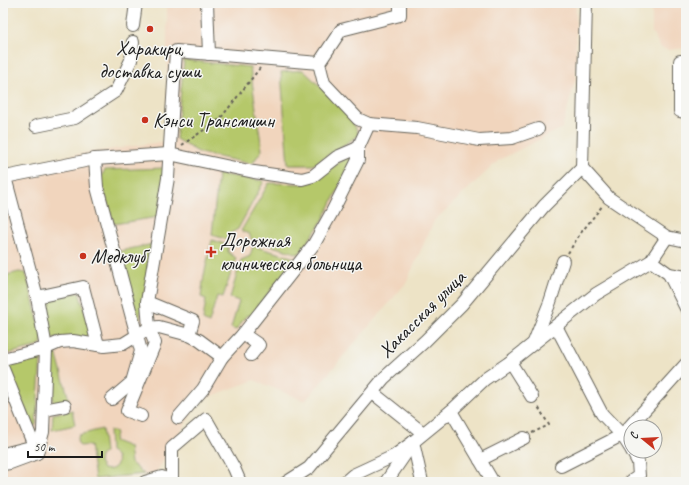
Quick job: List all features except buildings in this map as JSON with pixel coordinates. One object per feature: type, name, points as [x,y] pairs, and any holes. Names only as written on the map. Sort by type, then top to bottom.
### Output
[{"type":"street","points":[[133,26],[136,3]]},
{"type":"street","points":[[207,3],[209,54]]},
{"type":"street","points":[[400,3],[400,15],[341,30],[319,63],[324,83],[358,119],[369,124],[417,128],[479,140],[512,138],[538,129]]},
{"type":"street","points":[[586,3],[582,168],[609,198],[667,237],[686,241]]},
{"type":"street","points":[[36,126],[75,118],[116,91],[131,60],[133,42]]},
{"type":"street","points":[[142,416],[127,411],[154,343],[149,328],[147,302],[168,178],[176,51],[319,63]]},
{"type":"street","points":[[686,61],[680,61],[680,111],[686,112]]},
{"type":"street","points":[[178,418],[203,389],[222,357],[243,334],[314,244],[358,160],[358,148],[369,124]]},
{"type":"street","points":[[3,464],[10,463],[36,449],[43,432],[46,348],[37,297],[4,178],[95,159],[169,154],[254,172],[302,179],[313,176],[338,157],[358,148]]},
{"type":"street","points":[[95,159],[97,187],[141,351],[132,382],[112,399]]},
{"type":"street","name":"Хакасская улица","points":[[287,482],[309,468],[384,378],[425,341],[462,304],[544,206],[582,168]]},
{"type":"street","points":[[345,482],[353,475],[394,456],[413,442],[485,380],[596,294],[651,261],[667,237]]},
{"type":"street","points":[[533,343],[550,302],[563,261]]},
{"type":"street","points":[[651,261],[669,274],[686,308]]},
{"type":"street","points":[[669,274],[686,276]]},
{"type":"street","points":[[37,297],[83,286],[98,345]]},
{"type":"street","points":[[147,302],[193,322],[189,335]]},
{"type":"street","points":[[556,326],[602,414],[622,435]]},
{"type":"street","points":[[3,359],[46,348],[60,342],[73,341],[104,346],[123,344],[149,328],[159,327],[189,335],[199,340],[222,357]]},
{"type":"street","points":[[243,334],[259,345],[251,355]]},
{"type":"street","points":[[510,362],[532,397]]},
{"type":"street","points":[[561,466],[622,435],[686,364]]},
{"type":"street","points":[[3,369],[36,449]]},
{"type":"street","points":[[373,393],[423,433]]},
{"type":"street","points":[[44,410],[65,406]]},
{"type":"street","points":[[451,410],[493,482]]},
{"type":"street","points":[[145,482],[162,477],[172,482],[172,448],[206,418],[234,468],[240,482]]},
{"type":"street","points":[[480,460],[524,438]]},
{"type":"street","points":[[386,482],[413,442]]},
{"type":"street","points":[[413,442],[422,482]]},
{"type":"street","points":[[3,454],[36,449]]},
{"type":"street","points":[[634,479],[638,462],[636,459]]},
{"type":"path","points":[[169,154],[220,118],[267,59]]},
{"type":"path","points":[[563,261],[580,234],[609,198]]},
{"type":"path","points":[[524,438],[549,425],[532,397]]},
{"type":"shaded area","name":"Дорожная клиническая больница","points":[[167,3],[576,3],[576,78],[562,128],[499,160],[434,221],[406,283],[305,401],[254,380],[199,401],[156,473],[93,482],[18,482],[3,476],[3,171],[73,155],[167,141]]},
{"type":"shaded area","points":[[652,3],[686,3],[686,48],[668,50],[661,48],[652,33]]},
{"type":"green space","points":[[184,60],[250,67],[262,150],[252,164],[200,153],[176,139]]},
{"type":"green space","points":[[303,70],[349,114],[359,135],[313,165],[288,165],[281,72]]},
{"type":"green space","points":[[349,156],[353,159],[323,220],[299,254],[252,240],[249,234],[241,231],[269,183],[303,184],[312,181]]},
{"type":"green space","points":[[166,168],[158,217],[114,224],[100,178],[105,170]]},
{"type":"green space","points":[[218,174],[264,181],[238,229],[231,233],[229,240],[212,235]]},
{"type":"green space","points":[[212,240],[228,245],[228,252],[236,258],[223,297],[217,296],[209,323],[203,320],[206,299],[201,297],[204,275]]},
{"type":"green space","points":[[153,244],[139,323],[120,251]]},
{"type":"green space","points":[[253,246],[295,258],[251,316],[247,315],[236,330],[231,328],[239,301],[230,298],[241,260],[250,256]]},
{"type":"green space","points":[[19,272],[26,273],[43,340],[39,346],[3,355],[3,276]]},
{"type":"green space","points":[[79,292],[93,337],[53,338],[47,333],[43,301]]},
{"type":"green space","points":[[55,349],[69,400],[53,404],[53,350]]},
{"type":"green space","points":[[38,353],[41,358],[36,425],[33,426],[4,366],[7,361]]},
{"type":"green space","points":[[72,410],[75,425],[52,430],[53,414]]},
{"type":"green space","points":[[102,429],[105,452],[100,456],[99,463],[103,469],[112,469],[117,464],[116,457],[110,451],[109,430],[116,433],[114,441],[129,447],[131,463],[144,474],[95,479],[90,445],[80,446],[77,441],[79,435]]},
{"type":"place","name":"Харакири, доставка суши","points":[[150,29]]},
{"type":"place","name":"Кэнси Трансмишн","points":[[145,120]]},
{"type":"place","name":"Дорожная клиническая больница","points":[[211,252]]},
{"type":"place","name":"Медклуб","points":[[83,256]]}]
